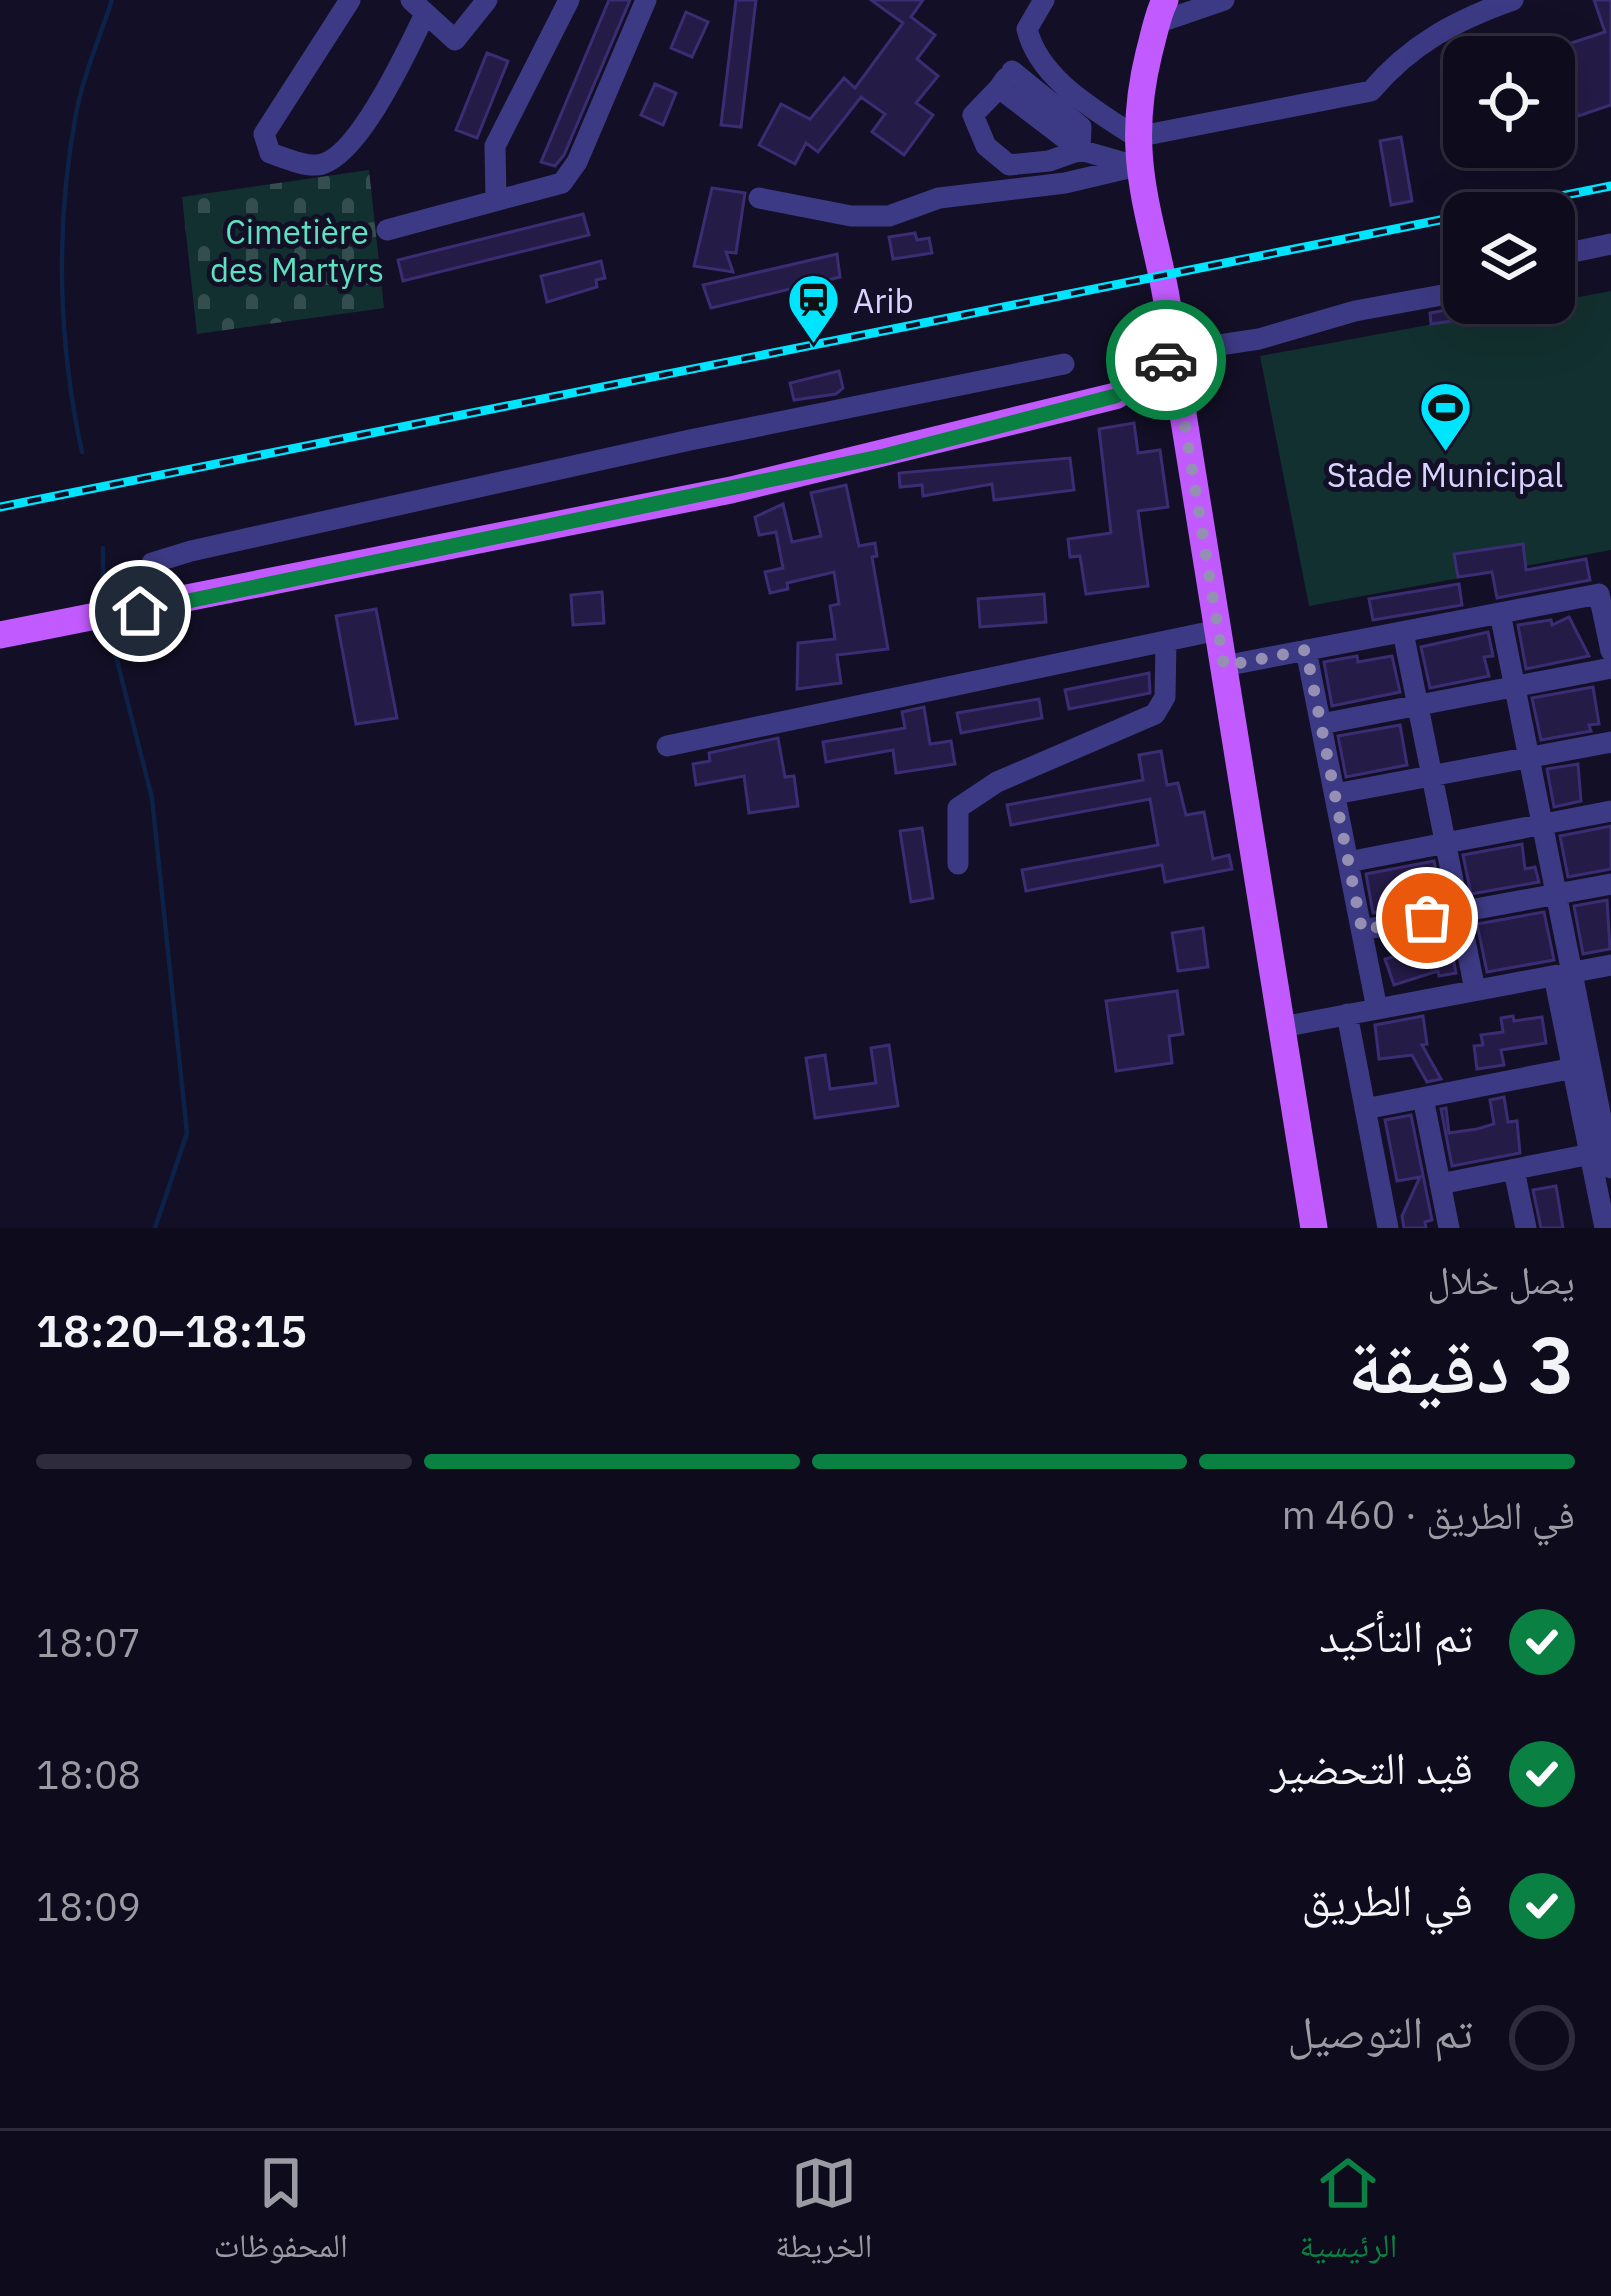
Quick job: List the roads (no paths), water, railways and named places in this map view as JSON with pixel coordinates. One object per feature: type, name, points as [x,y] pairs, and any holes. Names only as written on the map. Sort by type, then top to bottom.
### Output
[{"type":"main road","points":[[1161,11],[1138,95],[1136,166],[1170,308],[1173,352],[1314,1228]]},
{"type":"main road","points":[[0,635],[117,616],[884,456],[1115,396],[1153,374],[1173,352]]},
{"type":"street","points":[[350,0],[264,134],[270,153],[313,166],[334,157],[386,91],[418,7],[455,40],[487,0]]},
{"type":"street","points":[[496,200],[495,146],[569,0]]},
{"type":"street","points":[[387,230],[562,183],[646,0]]},
{"type":"street","points":[[1161,11],[1224,0]]},
{"type":"street","points":[[1036,3],[1027,28],[1031,48],[1054,76],[1136,137],[1371,91],[1396,62],[1456,20],[1513,0]]},
{"type":"street","points":[[1031,48],[973,115],[986,146],[1009,165],[1049,161],[1080,150],[1136,166]]},
{"type":"street","points":[[1005,80],[1081,127],[1080,150]]},
{"type":"street","points":[[759,198],[851,216],[890,216],[939,198],[1065,184],[1136,166]]},
{"type":"street","points":[[1575,252],[1611,244]]},
{"type":"street","points":[[1173,352],[1259,339],[1355,311],[1443,295]]},
{"type":"street","points":[[117,616],[152,562],[190,551],[690,440],[1064,364]]},
{"type":"street","points":[[1224,666],[1599,595],[1611,651]]},
{"type":"street","points":[[1500,613],[1557,894],[1563,974],[1603,1158],[1605,1228]]},
{"type":"street","points":[[667,746],[1218,630]]},
{"type":"street","points":[[1403,632],[1475,991]]},
{"type":"street","points":[[958,864],[958,808],[997,782],[1155,714],[1165,697],[1166,641]]},
{"type":"street","points":[[1306,650],[1377,1009]]},
{"type":"street","points":[[1321,724],[1611,668]]},
{"type":"street","points":[[1335,794],[1611,742]]},
{"type":"street","points":[[1348,862],[1611,812]]},
{"type":"street","points":[[1362,930],[1611,884]]},
{"type":"street","points":[[1282,1027],[1611,965]]},
{"type":"street","points":[[1347,1014],[1388,1228]]},
{"type":"street","points":[[1365,1108],[1581,1066]]},
{"type":"street","points":[[1423,1098],[1449,1228]]},
{"type":"street","points":[[1440,1184],[1603,1158]]},
{"type":"street","points":[[1514,1170],[1526,1228]]},
{"type":"waterway","points":[[82,452],[64,326],[62,241],[79,100],[112,0]]},
{"type":"waterway","points":[[103,548],[103,602]]},
{"type":"waterway","points":[[108,625],[152,798],[187,1133],[155,1228]]},
{"type":"railway","points":[[0,507],[1611,186]]},
{"type":"place","name":"Arib","points":[[814,346]]},
{"type":"place","name":"Stade Municipal","points":[[1445,453]]},
{"type":"park label","name":"Cimetière des Martyrs","points":[[297,250]]}]
